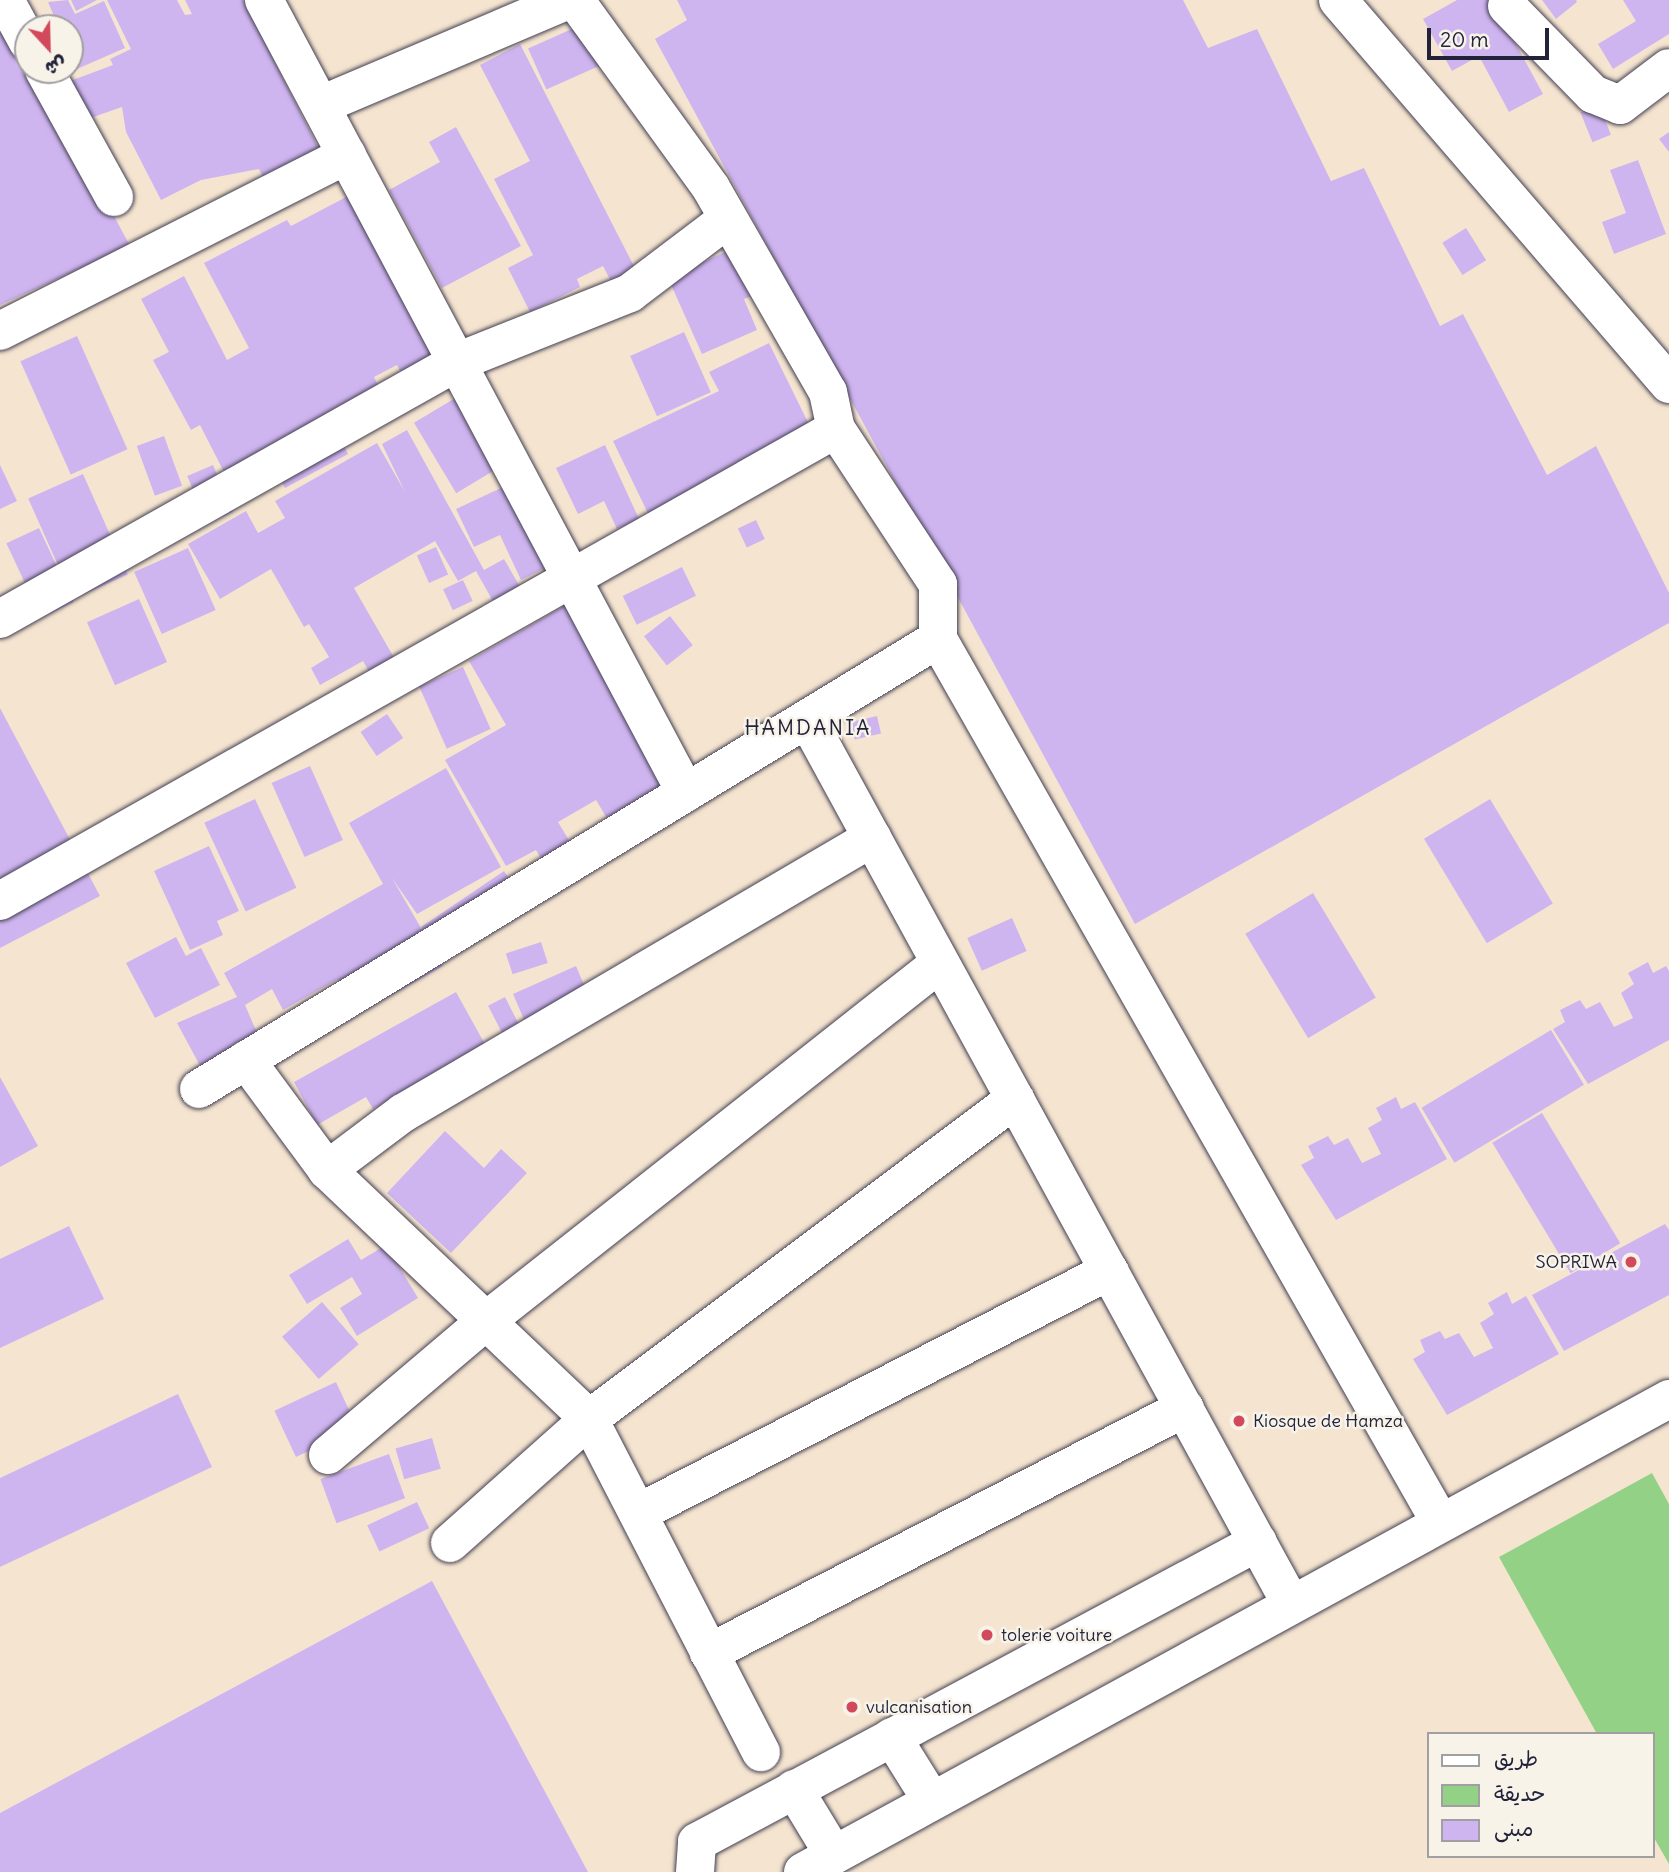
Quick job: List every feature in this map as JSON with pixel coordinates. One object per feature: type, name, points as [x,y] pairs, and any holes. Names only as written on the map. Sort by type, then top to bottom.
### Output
[{"type":"street","points":[[5,0],[14,16]]},
{"type":"street","points":[[264,0],[686,793]]},
{"type":"street","points":[[321,105],[568,0]]},
{"type":"street","points":[[575,0],[711,188],[726,220],[828,392],[836,429],[938,584],[938,639],[1440,1522]]},
{"type":"street","points":[[1338,0],[1669,384]]},
{"type":"street","points":[[1507,6],[1593,94],[1620,105],[1669,68]]},
{"type":"street","points":[[52,84],[114,197]]},
{"type":"street","points":[[0,331],[347,155]]},
{"type":"street","points":[[0,620],[457,362],[630,293],[726,220]]},
{"type":"street","points":[[0,901],[570,576],[836,429]]},
{"type":"street","points":[[199,1089],[938,639]]},
{"type":"street","points":[[807,719],[1290,1602]]},
{"type":"street","points":[[327,1170],[403,1112],[872,838]]},
{"type":"street","points":[[328,1455],[486,1321],[940,963]]},
{"type":"street","points":[[246,1060],[327,1170],[589,1419],[761,1752]]},
{"type":"street","points":[[450,1543],[589,1419],[1015,1099]]},
{"type":"street","points":[[638,1513],[1109,1271]]},
{"type":"street","points":[[794,1789],[819,1863],[1290,1602],[1669,1399]]},
{"type":"street","points":[[709,1653],[1185,1408]]},
{"type":"street","points":[[695,1872],[697,1842],[1258,1542]]},
{"type":"street","points":[[892,1737],[932,1801]]},
{"type":"green space","points":[[1652,1473],[1669,1504],[1669,1864],[1655,1840],[1655,1732],[1596,1732],[1499,1557]]},
{"type":"building","points":[[68,0],[75,14],[53,14],[48,2]]},
{"type":"building","points":[[71,0],[97,0],[76,11]]},
{"type":"building","points":[[107,0],[177,0],[185,15],[192,14],[185,0],[243,0],[320,151],[264,179],[259,169],[201,180],[161,200],[126,132],[122,107],[76,123],[62,84],[84,84],[84,76],[113,65],[110,59],[131,49]]},
{"type":"building","points":[[677,0],[1183,0],[1208,48],[1257,29],[1331,181],[1364,168],[1440,326],[1463,314],[1547,475],[1596,446],[1669,593],[1669,623],[1135,924],[655,39],[687,20]]},
{"type":"building","points":[[1457,0],[1492,0],[1543,94],[1509,112],[1479,56],[1452,71],[1423,19]]},
{"type":"building","points":[[1542,0],[1576,0],[1577,2],[1556,19]]},
{"type":"building","points":[[1623,0],[1669,0],[1669,34],[1613,69],[1598,44],[1636,21]]},
{"type":"building","points":[[0,1],[14,27],[14,84],[44,84],[130,246],[0,305]]},
{"type":"building","points":[[104,1],[125,48],[84,66],[84,14],[75,14]]},
{"type":"building","points":[[592,20],[610,61],[546,90],[528,48]]},
{"type":"building","points":[[520,44],[639,276],[615,289],[603,266],[577,279],[580,287],[530,312],[508,268],[533,255],[494,179],[530,161],[480,65]]},
{"type":"building","points":[[1599,105],[1611,135],[1592,142],[1580,112]]},
{"type":"building","points":[[456,127],[521,246],[442,288],[389,190],[440,162],[429,142]]},
{"type":"building","points":[[1669,132],[1669,152],[1659,139]]},
{"type":"building","points":[[1638,160],[1666,234],[1614,254],[1602,222],[1626,213],[1610,170]]},
{"type":"building","points":[[350,195],[446,377],[412,395],[397,365],[374,377],[390,409],[339,436],[348,454],[285,488],[265,450],[224,472],[200,425],[191,430],[153,360],[169,352],[141,299],[184,276],[227,360],[249,348],[204,263],[287,220],[291,226]]},
{"type":"building","points":[[1466,228],[1486,260],[1462,275],[1442,243]]},
{"type":"building","points":[[734,248],[755,295],[744,299],[757,330],[702,354],[668,278]]},
{"type":"building","points":[[684,332],[711,392],[657,416],[630,356]]},
{"type":"building","points":[[77,336],[127,449],[71,474],[20,361]]},
{"type":"building","points":[[769,343],[825,457],[658,534],[613,441],[719,391],[709,372]]},
{"type":"building","points":[[462,394],[504,464],[456,493],[414,423]]},
{"type":"building","points":[[407,430],[484,570],[504,559],[526,597],[499,612],[476,571],[458,581],[435,541],[354,588],[400,668],[375,682],[363,661],[320,685],[311,668],[329,657],[309,624],[304,627],[271,569],[220,599],[188,544],[246,511],[258,533],[285,518],[275,501],[377,443],[405,492],[382,444]]},
{"type":"building","points":[[164,436],[182,486],[155,496],[137,446]]},
{"type":"building","points":[[605,445],[639,519],[617,529],[604,501],[578,514],[556,468]]},
{"type":"building","points":[[0,465],[17,501],[0,509]]},
{"type":"building","points":[[213,465],[233,512],[207,523],[187,476]]},
{"type":"building","points":[[83,474],[128,574],[73,599],[28,498]]},
{"type":"building","points":[[514,482],[553,564],[521,580],[500,535],[474,547],[456,509]]},
{"type":"building","points":[[756,520],[765,539],[747,547],[738,528]]},
{"type":"building","points":[[39,528],[74,602],[41,618],[6,543]]},
{"type":"building","points":[[436,547],[448,574],[429,583],[417,556]]},
{"type":"building","points":[[188,548],[216,610],[162,634],[134,572]]},
{"type":"building","points":[[682,567],[696,596],[637,625],[623,596]]},
{"type":"building","points":[[463,580],[473,601],[453,610],[443,589]]},
{"type":"building","points":[[139,599],[167,662],[115,685],[87,622]]},
{"type":"building","points":[[571,602],[694,802],[608,820],[596,800],[558,822],[587,870],[558,887],[536,850],[506,866],[445,760],[506,725],[469,661]]},
{"type":"building","points":[[670,616],[693,645],[667,665],[644,636]]},
{"type":"building","points":[[463,667],[491,729],[447,749],[419,687]]},
{"type":"building","points":[[0,708],[100,896],[0,948]]},
{"type":"building","points":[[387,714],[403,738],[377,756],[360,732]]},
{"type":"building","points":[[877,716],[881,734],[855,740],[851,722]]},
{"type":"building","points":[[310,766],[343,840],[305,857],[272,783]]},
{"type":"building","points":[[446,768],[501,867],[417,914],[392,878],[443,966],[358,1014],[338,979],[283,1010],[272,989],[245,1005],[271,1065],[213,1090],[177,1023],[237,997],[224,973],[383,884],[349,823]]},
{"type":"building","points":[[255,799],[296,888],[246,911],[204,823]]},
{"type":"building","points":[[1490,799],[1553,904],[1487,943],[1424,839]]},
{"type":"building","points":[[209,846],[239,911],[217,921],[223,935],[190,950],[154,871]]},
{"type":"building","points":[[504,871],[521,896],[438,952],[421,927]]},
{"type":"building","points":[[1313,893],[1376,998],[1308,1038],[1245,934]]},
{"type":"building","points":[[1012,918],[1027,951],[982,971],[967,938]]},
{"type":"building","points":[[176,937],[186,956],[201,948],[220,985],[155,1018],[126,963]]},
{"type":"building","points":[[541,942],[548,963],[513,974],[506,953]]},
{"type":"building","points":[[1648,962],[1653,973],[1666,966],[1669,971],[1669,1040],[1588,1084],[1553,1029],[1565,1022],[1560,1010],[1580,1000],[1586,1009],[1600,1002],[1614,1027],[1633,1018],[1621,993],[1634,984],[1628,973]]},
{"type":"building","points":[[576,966],[598,1018],[525,1022],[513,994]]},
{"type":"building","points":[[456,992],[486,1046],[373,1109],[366,1097],[317,1125],[294,1082]]},
{"type":"building","points":[[505,997],[520,1026],[503,1035],[488,1006]]},
{"type":"building","points":[[1551,1030],[1584,1085],[1455,1163],[1422,1108]]},
{"type":"building","points":[[0,1077],[38,1146],[0,1167]]},
{"type":"building","points":[[1396,1097],[1401,1109],[1415,1102],[1447,1159],[1336,1220],[1301,1165],[1314,1158],[1308,1146],[1328,1136],[1334,1145],[1348,1138],[1362,1163],[1381,1154],[1368,1128],[1382,1120],[1376,1108]]},
{"type":"building","points":[[1542,1113],[1620,1243],[1571,1273],[1492,1143]]},
{"type":"building","points":[[445,1131],[484,1168],[501,1149],[527,1173],[451,1253],[387,1193]]},
{"type":"building","name":"SOPRIWA","points":[[1665,1224],[1669,1230],[1669,1295],[1564,1351],[1532,1295]]},
{"type":"building","points":[[69,1226],[104,1299],[0,1348],[0,1259]]},
{"type":"building","points":[[348,1239],[361,1260],[386,1245],[418,1298],[357,1336],[340,1308],[362,1294],[352,1277],[307,1304],[289,1275]]},
{"type":"building","points":[[1507,1292],[1512,1304],[1526,1296],[1559,1354],[1447,1415],[1413,1359],[1425,1352],[1420,1340],[1440,1331],[1445,1339],[1459,1333],[1474,1357],[1493,1348],[1480,1323],[1494,1314],[1488,1303]]},
{"type":"building","points":[[322,1302],[359,1344],[319,1379],[282,1337]]},
{"type":"building","points":[[336,1382],[358,1428],[296,1457],[274,1411]]},
{"type":"building","points":[[178,1394],[212,1467],[0,1567],[0,1478]]},
{"type":"building","points":[[432,1438],[441,1469],[404,1479],[395,1448]]},
{"type":"building","points":[[389,1454],[405,1498],[336,1523],[320,1479]]},
{"type":"building","points":[[417,1502],[429,1528],[379,1552],[367,1525]]},
{"type":"building","points":[[432,1581],[588,1872],[0,1872],[0,1813]]},
{"type":"place","name":"SOPRIWA","points":[[1631,1262]]},
{"type":"place","name":"Kiosque de Hamza","points":[[1239,1421]]},
{"type":"place","name":"tolerie voiture","points":[[987,1635]]},
{"type":"place","name":"vulcanisation","points":[[852,1707]]},
{"type":"district","name":"HAMDANIA","points":[[808,728]]}]
